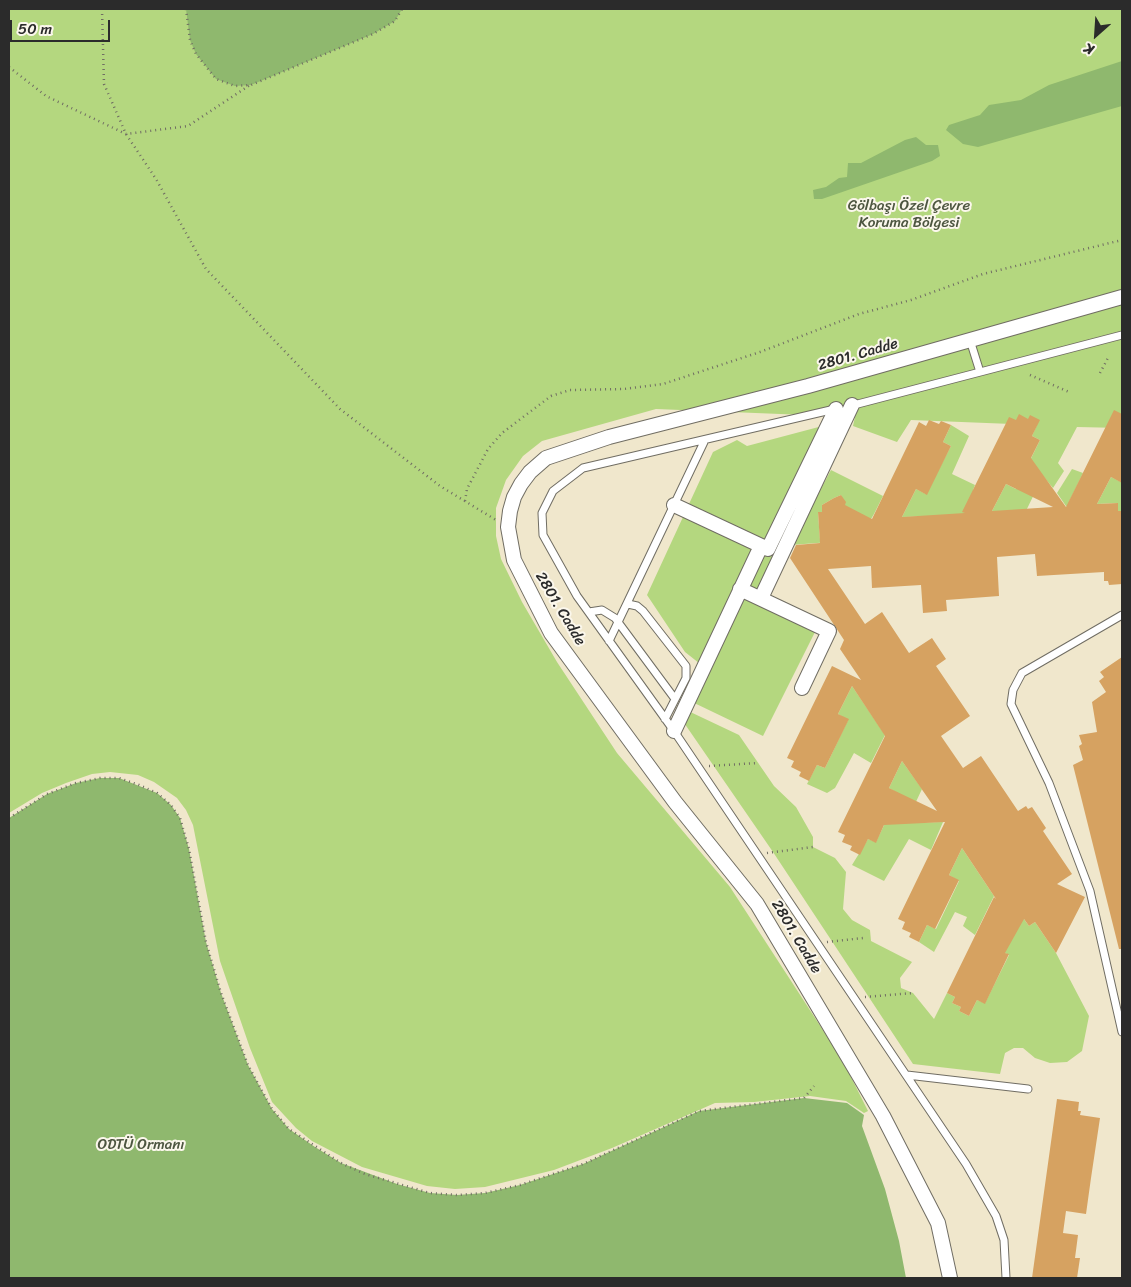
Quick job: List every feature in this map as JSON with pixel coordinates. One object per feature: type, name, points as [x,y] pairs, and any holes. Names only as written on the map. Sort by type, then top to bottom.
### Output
[{"type":"street","name":"2801. Cadde","points":[[950,1278],[938,1223],[865,1083],[757,904],[675,802],[551,633],[514,560],[508,527],[512,504],[518,490],[530,472],[546,458],[609,437],[808,386],[1122,297]]},
{"type":"street","points":[[761,598],[852,405]]},
{"type":"street","points":[[674,731],[740,589],[765,548],[836,409]]},
{"type":"street","points":[[674,505],[781,556]]},
{"type":"street","points":[[740,589],[829,631],[802,688]]},
{"type":"lane","points":[[1006,1278],[1004,1240],[996,1216],[966,1164],[674,731],[589,612],[543,535],[542,513],[553,491],[583,468],[704,442],[1122,335]]},
{"type":"lane","points":[[970,340],[980,372]]},
{"type":"lane","points":[[609,642],[704,442]]},
{"type":"lane","points":[[628,604],[637,606],[644,611],[686,666],[688,673],[665,719]]},
{"type":"lane","points":[[589,612],[602,610],[618,622],[675,699]]},
{"type":"lane","points":[[1122,615],[1022,673],[1013,690],[1011,704],[1048,783],[1090,891],[1122,1032]]},
{"type":"lane","points":[[907,1076],[1028,1089]]},
{"type":"path","points":[[102,9],[104,84],[126,134],[156,178],[206,269],[340,409],[440,486],[508,527]]},
{"type":"path","points":[[186,9],[190,40],[206,69],[225,84],[235,86],[251,84]]},
{"type":"path","points":[[9,67],[46,96],[126,134],[188,126],[251,84],[386,28],[395,21],[402,9]]},
{"type":"path","points":[[466,501],[467,489],[488,448],[502,433],[551,396],[570,390],[631,388],[663,384],[760,352],[859,314],[912,300],[984,274],[1122,240]]},
{"type":"path","points":[[1100,373],[1109,356]]},
{"type":"path","points":[[1030,375],[1069,392]]},
{"type":"path","points":[[697,767],[757,763]]},
{"type":"path","points":[[9,818],[47,794],[76,783],[100,778],[119,778],[139,785],[171,805],[180,818],[189,849],[206,942],[221,993],[248,1066],[272,1108],[289,1129],[341,1163],[397,1184],[430,1193],[457,1195],[485,1193],[520,1185],[583,1164],[699,1111],[804,1098],[814,1086]]},
{"type":"path","points":[[757,854],[813,847]]},
{"type":"path","points":[[819,944],[863,938]]},
{"type":"path","points":[[855,998],[913,994]]},
{"type":"green space","name":"Gölbaşı Özel Çevre Koruma Bölgesi","points":[[9,9],[1122,9],[1122,428],[1077,427],[1058,463],[1064,471],[1053,488],[1043,476],[1023,517],[992,511],[1006,484],[1016,489],[1040,440],[1032,436],[1037,425],[911,420],[897,442],[853,426],[855,417],[656,409],[542,441],[523,456],[506,480],[496,508],[496,536],[501,559],[522,602],[557,662],[617,753],[730,887],[843,1061],[868,1111],[864,1113],[846,1101],[810,1096],[754,1102],[715,1103],[612,1148],[554,1170],[485,1187],[455,1189],[427,1186],[362,1167],[312,1141],[296,1128],[272,1102],[250,1048],[220,961],[193,825],[186,810],[177,798],[154,782],[138,775],[110,772],[92,774],[66,783],[42,793],[9,813]]},
{"type":"green space","points":[[186,9],[402,9],[395,21],[373,34],[251,85],[235,86],[216,79],[196,54],[190,40]]},
{"type":"green space","points":[[1122,61],[1122,106],[978,147],[963,144],[946,130],[949,125],[980,115],[989,105],[1021,100],[1049,85]]},
{"type":"green space","points":[[916,137],[926,145],[938,145],[940,156],[932,161],[822,199],[814,199],[813,190],[826,187],[839,178],[847,177],[848,163],[861,163],[905,140]]},
{"type":"green space","points":[[845,420],[761,598],[818,626],[763,736],[688,700],[704,667],[685,652],[647,595],[713,452],[737,440],[747,446]]},
{"type":"green space","points":[[951,425],[969,436],[952,474],[975,485],[973,490],[977,515],[902,517],[916,489],[926,494],[951,446],[943,442]]},
{"type":"green space","points":[[1072,469],[1083,473],[1069,502],[1080,513],[1066,506],[1057,493]]},
{"type":"green space","points":[[831,470],[883,496],[874,514],[871,519],[846,517],[841,495],[822,505],[822,512],[818,513],[820,540],[830,542],[791,545]]},
{"type":"green space","points":[[1111,477],[1122,481],[1122,511],[1118,511],[1117,503],[1097,504]]},
{"type":"green space","points":[[852,686],[885,735],[871,763],[854,753],[835,788],[827,793],[807,784],[817,765],[825,768],[848,720],[838,714]]},
{"type":"green space","points":[[684,709],[739,735],[774,786],[796,807],[813,837],[813,847],[835,858],[846,872],[843,909],[852,920],[870,930],[871,941],[912,962],[900,978],[901,988],[913,993],[934,1019],[947,993],[955,997],[952,1003],[961,1007],[959,1011],[969,1016],[977,1000],[985,1003],[1009,955],[998,949],[1021,915],[1029,926],[1035,922],[1056,953],[1089,1016],[1082,1051],[1067,1062],[1050,1063],[1035,1058],[1023,1048],[1014,1048],[1005,1053],[1000,1074],[913,1064],[773,852],[680,717]]},
{"type":"green space","points":[[902,761],[922,789],[906,823],[943,822],[931,850],[909,839],[884,881],[852,865],[868,839],[876,842],[899,794],[889,788]]},
{"type":"green space","name":"ODTÜ Ormanı","points":[[100,778],[119,778],[157,793],[171,805],[180,818],[189,849],[206,942],[221,993],[248,1065],[272,1109],[289,1129],[315,1147],[341,1163],[397,1184],[430,1193],[457,1195],[485,1193],[520,1185],[583,1164],[699,1111],[804,1098],[847,1103],[864,1115],[862,1126],[885,1189],[899,1241],[906,1278],[9,1278],[9,818],[47,794],[76,783]]},
{"type":"green space","points":[[962,848],[994,896],[975,935],[963,926],[967,917],[955,912],[934,952],[919,942],[927,925],[936,929],[959,881],[949,875]]},
{"type":"building","points":[[1114,410],[1122,414],[1122,483],[1111,477],[1097,504],[1118,503],[1118,511],[1122,511],[1122,584],[1109,585],[1108,581],[1104,581],[1104,572],[1037,576],[1035,554],[997,557],[999,596],[946,600],[947,611],[923,613],[921,585],[872,588],[871,566],[828,569],[865,624],[882,612],[909,653],[932,638],[946,659],[936,666],[970,716],[941,736],[963,768],[981,756],[1018,811],[1026,806],[1028,809],[1032,807],[1046,828],[1043,831],[1072,874],[1057,884],[1085,897],[1056,953],[1035,922],[1029,926],[1024,919],[1005,953],[1009,954],[985,1004],[977,1000],[969,1016],[959,1011],[961,1007],[952,1003],[955,997],[947,993],[994,897],[996,899],[962,848],[949,875],[959,880],[935,929],[927,925],[919,942],[909,937],[911,933],[902,929],[905,922],[898,919],[945,822],[884,825],[876,843],[868,839],[860,855],[850,850],[852,846],[842,842],[845,835],[838,832],[885,736],[852,686],[838,714],[849,719],[825,768],[817,765],[809,781],[799,776],[801,772],[791,767],[794,761],[787,758],[832,666],[861,680],[840,649],[844,640],[790,558],[796,545],[820,543],[818,512],[822,512],[822,505],[834,498],[841,495],[846,502],[845,505],[872,519],[919,422],[926,426],[929,420],[939,424],[941,421],[951,425],[943,442],[951,446],[927,495],[916,489],[902,517],[965,513],[962,512],[1009,417],[1016,420],[1019,414],[1028,419],[1030,415],[1040,420],[1032,436],[1040,440],[1031,458],[1066,507]],"holes":[[[1006,484],[1053,507],[992,511]],[[902,761],[937,811],[889,788]]]},
{"type":"building","points":[[1122,657],[1122,949],[1119,949],[1073,765],[1083,760],[1079,746],[1082,744],[1079,735],[1097,732],[1092,702],[1106,692],[1099,681],[1104,677],[1100,672]]},
{"type":"building","points":[[1057,1099],[1079,1102],[1078,1111],[1081,1111],[1080,1115],[1100,1118],[1086,1214],[1066,1211],[1063,1233],[1078,1235],[1075,1258],[1080,1258],[1077,1278],[1032,1278]]}]
